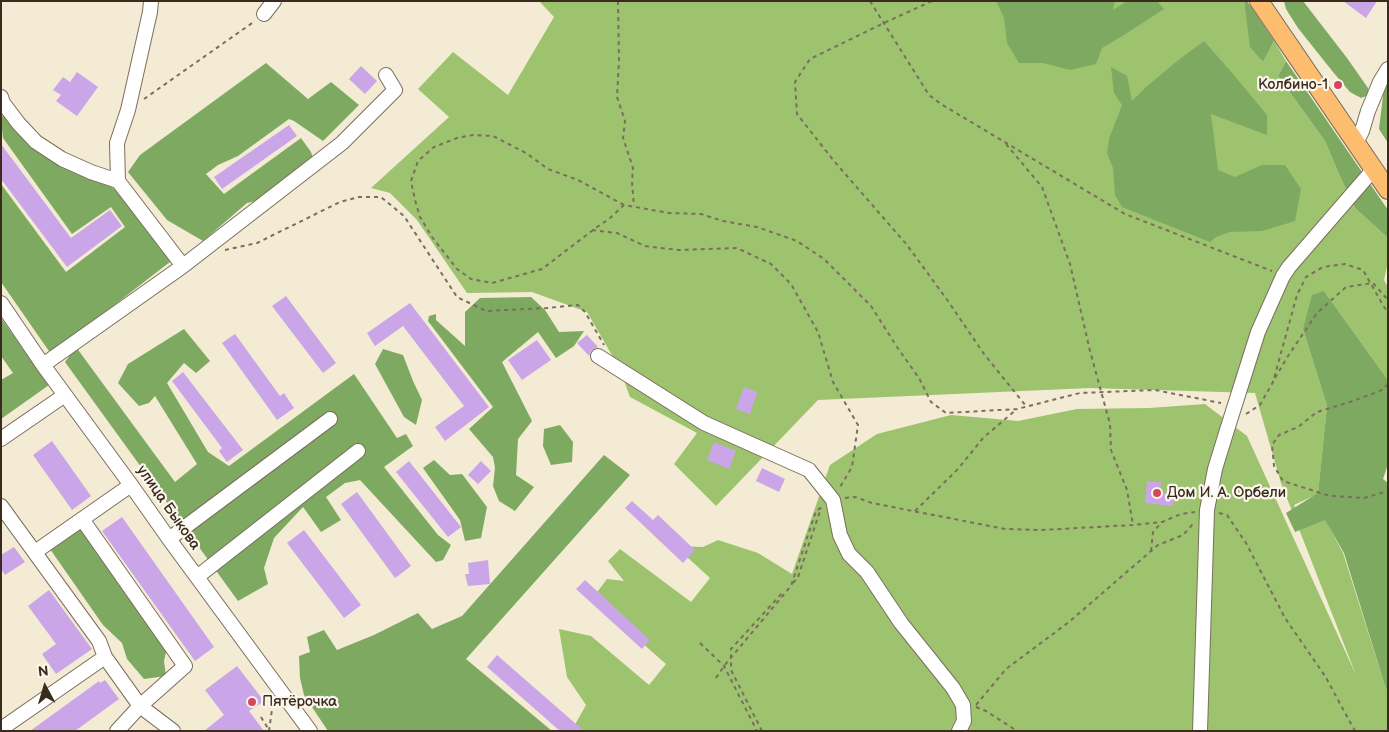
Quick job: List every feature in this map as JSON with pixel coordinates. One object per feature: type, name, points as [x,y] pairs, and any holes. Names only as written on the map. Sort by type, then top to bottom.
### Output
[{"type":"main road","points":[[1260,3],[1388,190]]},
{"type":"street","points":[[118,181],[116,144],[128,110],[151,1]]},
{"type":"street","points":[[264,14],[274,1]]},
{"type":"street","points":[[1356,142],[1380,82],[1388,68]]},
{"type":"street","points":[[44,365],[183,266],[342,143],[395,90],[386,75]]},
{"type":"street","points":[[1,97],[3,103],[19,124],[36,142],[62,159],[118,181],[183,266]]},
{"type":"street","points":[[1200,731],[1207,510],[1215,469],[1227,430],[1258,332],[1288,267],[1373,170]]},
{"type":"street","name":"улица Быкова","points":[[1,303],[306,730]]},
{"type":"street","points":[[598,356],[704,423],[809,470],[829,504],[849,554],[867,572],[902,623],[953,688],[963,705],[964,721],[959,731]]},
{"type":"street","points":[[1,439],[65,394]]},
{"type":"street","points":[[169,539],[330,419]]},
{"type":"street","points":[[197,577],[358,451]]},
{"type":"street","points":[[35,552],[131,485]]},
{"type":"street","points":[[1,506],[99,641],[105,657],[140,706],[173,731]]},
{"type":"street","points":[[82,519],[184,666],[140,706],[117,731]]},
{"type":"street","points":[[1,730],[105,657]]},
{"type":"path","points":[[618,1],[617,96],[625,121],[623,138],[633,168],[632,182],[635,207]]},
{"type":"path","points":[[870,1],[929,95],[941,104],[1125,214],[1283,276]]},
{"type":"path","points":[[932,1],[884,22],[810,59],[795,82],[797,114],[834,161],[907,244],[984,354],[1026,406]]},
{"type":"path","points":[[128,110],[264,14]]},
{"type":"path","points":[[624,205],[609,219],[542,269],[492,284],[471,279],[457,269],[432,237],[420,217],[411,181],[418,161],[434,147],[457,138],[473,135],[493,136],[526,153],[548,169],[578,180],[624,205],[669,213],[701,214],[797,240],[824,259],[871,306],[896,347],[919,378],[931,402],[946,413],[1016,409],[1080,393],[1155,390],[1220,402],[1246,414],[1260,406],[1288,356],[1317,313],[1346,287],[1373,282],[1388,300]]},
{"type":"path","points":[[1005,142],[1042,187],[1070,264],[1090,351],[1110,424],[1111,450],[1127,490],[1133,525]]},
{"type":"path","points":[[224,250],[257,243],[340,202],[359,197],[381,197],[404,216],[457,296],[486,311],[578,305],[585,312],[617,369]]},
{"type":"path","points":[[592,230],[617,233],[645,246],[678,250],[737,248],[771,264],[791,284],[818,332],[833,382],[858,425],[852,467],[829,504]]},
{"type":"path","points":[[1273,382],[1297,295],[1306,277],[1323,267],[1346,264],[1363,270],[1388,312]]},
{"type":"path","points":[[1388,384],[1380,390],[1353,402],[1317,412],[1298,427],[1279,435],[1272,445],[1274,466],[1282,481],[1330,496],[1364,498],[1388,491]]},
{"type":"path","points":[[915,511],[958,469],[983,438],[1016,409]]},
{"type":"path","points":[[716,678],[792,584],[816,511],[829,504],[855,497],[872,503],[1005,529],[1042,530],[1162,522],[1181,514],[1207,510],[1226,514],[1246,543],[1285,618],[1325,676],[1354,731]]},
{"type":"path","points":[[1017,731],[975,706],[1006,669],[1069,622],[1158,545],[1183,535],[1207,510]]},
{"type":"path","points":[[1151,551],[1153,532],[1162,522]]},
{"type":"path","points":[[762,731],[731,670],[731,649],[792,584]]},
{"type":"path","points":[[700,643],[724,666],[757,731]]},
{"type":"path","points":[[262,706],[274,698],[269,731]]},
{"type":"path","points":[[261,718],[269,731]]},
{"type":"green space","points":[[539,1],[1244,1],[1251,47],[1263,62],[1274,41],[1286,61],[1278,76],[1325,141],[1355,208],[1388,238],[1388,262],[1384,280],[1388,287],[1388,380],[1324,291],[1303,329],[1327,406],[1318,494],[1294,505],[1305,525],[1325,519],[1343,553],[1386,689],[1388,690],[1388,731],[572,730],[586,705],[567,677],[559,629],[591,636],[649,685],[666,664],[592,599],[607,579],[624,581],[608,561],[620,549],[691,602],[710,578],[675,546],[703,547],[718,540],[758,553],[792,574],[830,465],[877,434],[951,415],[1018,421],[1077,409],[1149,408],[1205,404],[1247,436],[1356,675],[1281,483],[1255,393],[1090,388],[818,400],[716,506],[674,464],[697,433],[630,397],[620,369],[587,312],[532,292],[467,293],[417,220],[390,193],[371,188],[449,117],[418,89],[453,52],[508,95],[554,17]]},
{"type":"green space","points":[[996,1],[1115,1],[1113,10],[1127,1],[1157,1],[1164,9],[1102,48],[1096,64],[1070,70],[1043,63],[1019,63],[1007,43],[1004,18]]},
{"type":"green space","points":[[1244,1],[1247,1],[1274,41],[1263,62],[1250,47]]},
{"type":"green space","points":[[1284,1],[1303,1],[1347,58],[1368,88],[1369,95],[1361,98],[1350,92],[1298,28],[1286,9]]},
{"type":"green space","points":[[1204,41],[1267,115],[1267,135],[1211,114],[1218,170],[1235,177],[1262,165],[1285,165],[1301,189],[1295,221],[1262,231],[1230,232],[1216,237],[1210,242],[1122,207],[1115,195],[1113,168],[1107,153],[1109,139],[1122,105],[1114,93],[1111,67],[1127,76],[1132,101],[1176,62]]},
{"type":"green space","points":[[1286,61],[1388,210],[1388,238],[1355,208],[1325,141],[1278,76]]},
{"type":"green space","points":[[266,63],[308,99],[331,82],[359,105],[323,141],[289,119],[238,156],[218,165],[206,174],[224,194],[301,138],[313,158],[283,195],[247,203],[203,241],[167,220],[128,172],[140,155]]},
{"type":"green space","points":[[1388,84],[1388,143],[1379,129],[1384,88]]},
{"type":"green space","points":[[4,114],[126,198],[175,258],[51,354],[1,282],[1,184],[66,272],[125,227],[111,207],[72,234],[3,138],[1,119]]},
{"type":"green space","points":[[1324,291],[1388,380],[1388,464],[1383,479],[1388,483],[1388,690],[1386,689],[1344,553],[1325,520],[1295,532],[1286,513],[1318,493],[1327,406],[1303,329],[1312,295]]},
{"type":"green space","points":[[531,297],[545,310],[559,332],[584,331],[574,346],[556,358],[538,332],[502,362],[532,421],[518,439],[516,475],[534,487],[515,511],[499,501],[493,486],[495,468],[493,457],[469,429],[493,407],[428,321],[429,316],[436,314],[436,320],[465,346],[465,312],[480,298]]},
{"type":"green space","points":[[1,318],[49,385],[1,419],[1,380],[13,373],[1,356]]},
{"type":"green space","points":[[184,329],[210,361],[196,373],[184,363],[167,383],[208,452],[229,466],[354,374],[397,438],[406,434],[413,446],[384,467],[438,535],[451,545],[443,560],[436,562],[360,480],[345,483],[326,497],[341,520],[321,532],[303,507],[274,538],[264,568],[268,584],[238,601],[65,362],[76,347],[175,482],[197,464],[155,396],[149,403],[139,406],[118,383],[128,364]]},
{"type":"green space","points":[[383,349],[403,355],[422,400],[416,425],[404,417],[375,364]]},
{"type":"green space","points":[[560,425],[573,442],[572,462],[551,465],[543,446],[544,429]]},
{"type":"green space","points":[[604,455],[630,475],[466,659],[552,731],[328,731],[304,695],[300,678],[299,656],[310,652],[307,637],[324,630],[337,650],[374,635],[418,613],[432,629],[462,616]]},
{"type":"green space","points":[[434,460],[450,475],[462,474],[487,507],[481,538],[465,541],[460,520],[423,468]]},
{"type":"green space","points":[[82,527],[167,648],[164,661],[166,676],[144,679],[127,659],[122,643],[103,625],[50,549]]},
{"type":"building","points":[[1343,1],[1377,1],[1366,18]]},
{"type":"building","points":[[361,66],[377,81],[365,94],[349,79]]},
{"type":"building","points":[[77,72],[98,87],[77,116],[56,101],[61,95],[53,90],[63,77],[70,82]]},
{"type":"building","points":[[289,125],[297,136],[222,189],[214,177]]},
{"type":"building","points":[[1,144],[71,238],[110,210],[122,226],[67,267],[1,179]]},
{"type":"building","points":[[286,296],[336,363],[323,373],[272,306]]},
{"type":"building","points":[[410,303],[489,407],[445,441],[435,427],[464,406],[403,326],[375,346],[367,333]]},
{"type":"building","points":[[235,334],[280,396],[284,393],[294,408],[277,420],[222,343]]},
{"type":"building","points":[[587,335],[598,347],[591,351],[589,356],[577,343]]},
{"type":"building","points":[[537,340],[551,360],[522,380],[508,360]]},
{"type":"building","points":[[183,372],[243,450],[227,462],[219,451],[222,448],[172,381]]},
{"type":"building","points":[[744,387],[757,392],[750,414],[736,409]]},
{"type":"building","points":[[52,441],[91,496],[72,510],[33,455]]},
{"type":"building","points":[[714,442],[736,451],[729,469],[707,460]]},
{"type":"building","points":[[409,461],[461,527],[448,537],[396,472]]},
{"type":"building","points":[[481,461],[491,471],[478,484],[468,475]]},
{"type":"building","points":[[762,468],[785,479],[779,492],[756,481]]},
{"type":"building","name":"Дом И. А. Орбели","points":[[1147,481],[1161,482],[1160,492],[1175,494],[1173,506],[1145,503]]},
{"type":"building","points":[[357,492],[411,566],[395,578],[341,504]]},
{"type":"building","points":[[632,501],[653,520],[658,515],[695,550],[683,563],[625,508]]},
{"type":"building","points":[[122,517],[214,647],[195,661],[102,531]]},
{"type":"building","points":[[304,530],[361,605],[344,618],[287,543]]},
{"type":"building","points":[[14,547],[25,562],[5,575],[1,569],[1,555]]},
{"type":"building","points":[[488,560],[490,584],[468,586],[465,574],[469,574],[468,563]]},
{"type":"building","points":[[585,580],[650,640],[642,649],[576,589]]},
{"type":"building","points":[[49,590],[92,649],[56,674],[42,654],[56,644],[28,606]]},
{"type":"building","points":[[497,655],[584,731],[560,731],[487,667]]},
{"type":"building","points":[[237,666],[264,701],[249,711],[264,731],[204,731],[224,715],[205,690]]},
{"type":"building","points":[[105,680],[119,699],[75,731],[30,731],[99,681],[100,683]]},
{"type":"place","name":"Колбино-1","points":[[1338,85]]},
{"type":"place","name":"Дом И. А. Орбели","points":[[1157,493]]},
{"type":"place","name":"Пятёрочка","points":[[252,702]]}]
